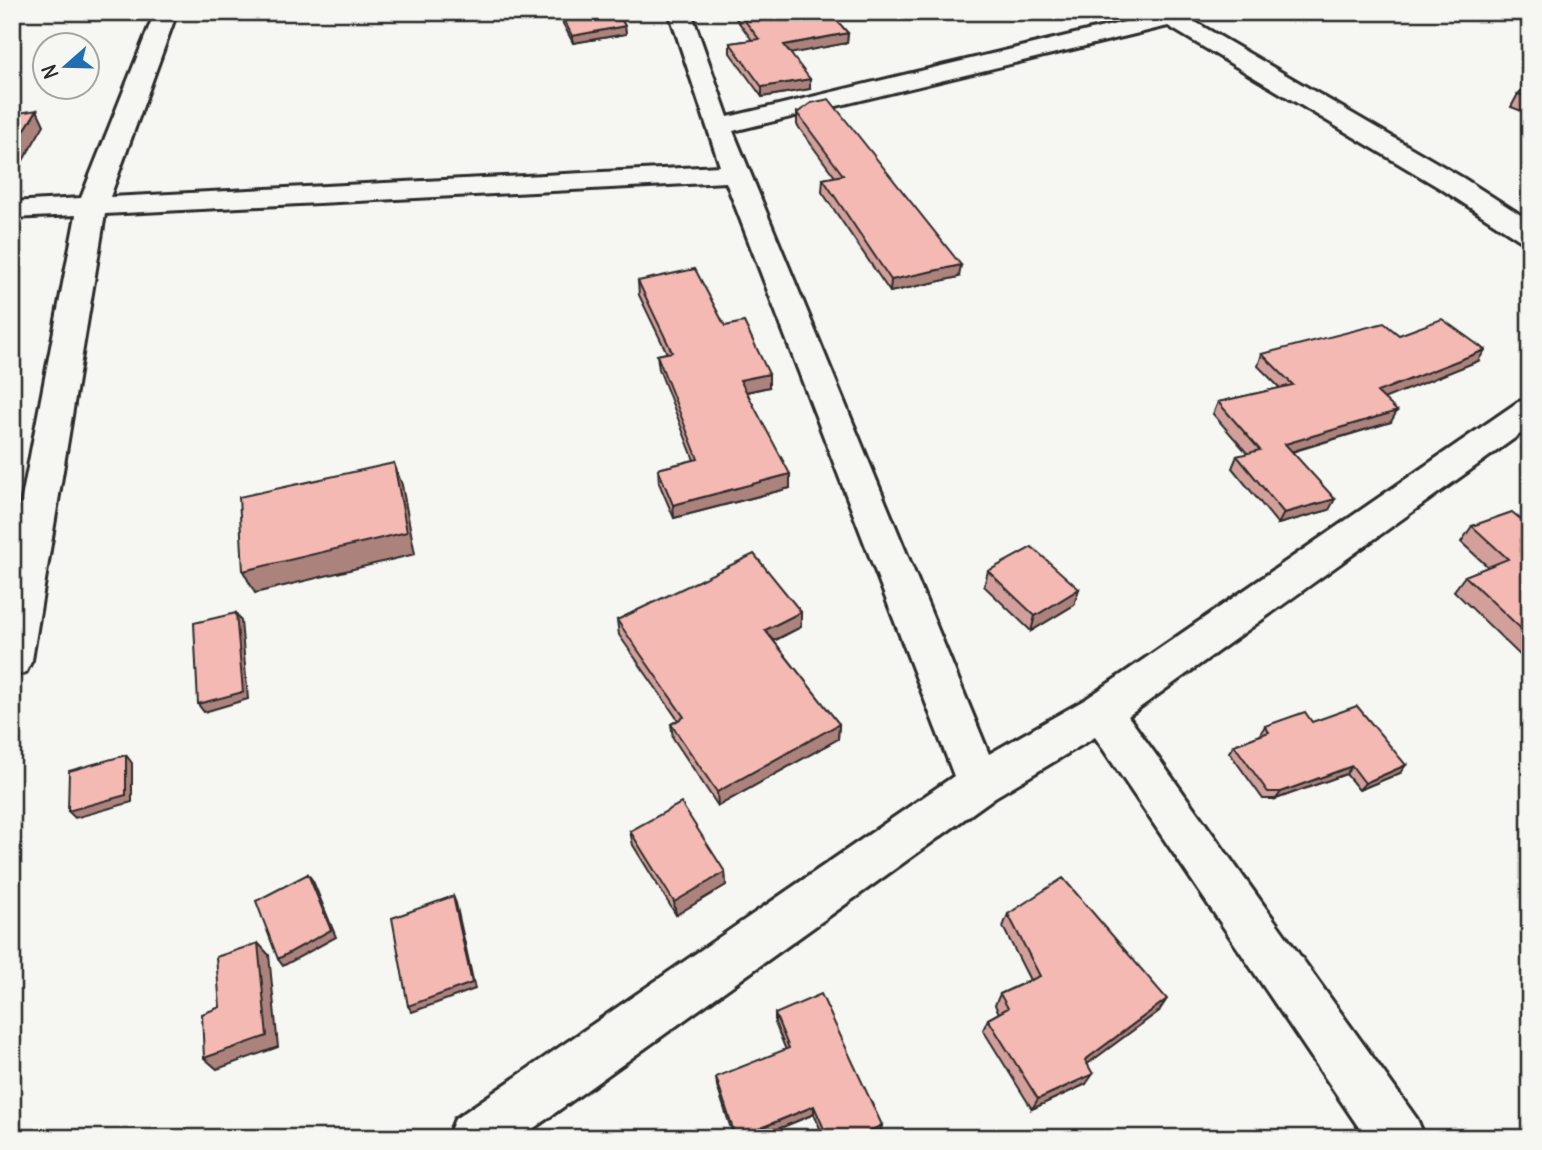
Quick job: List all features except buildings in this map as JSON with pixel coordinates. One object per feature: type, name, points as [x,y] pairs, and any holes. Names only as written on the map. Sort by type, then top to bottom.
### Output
[{"type":"street","points":[[12,660],[92,206],[166,12]]},
{"type":"street","points":[[680,12],[718,127],[979,783]]},
{"type":"street","points":[[718,127],[1167,15],[1453,184],[1530,234]]},
{"type":"street","points":[[12,210],[736,173]]},
{"type":"street","points":[[474,1138],[979,783],[1101,712],[1530,410]]},
{"type":"street","points":[[1101,712],[1398,1138]]}]
